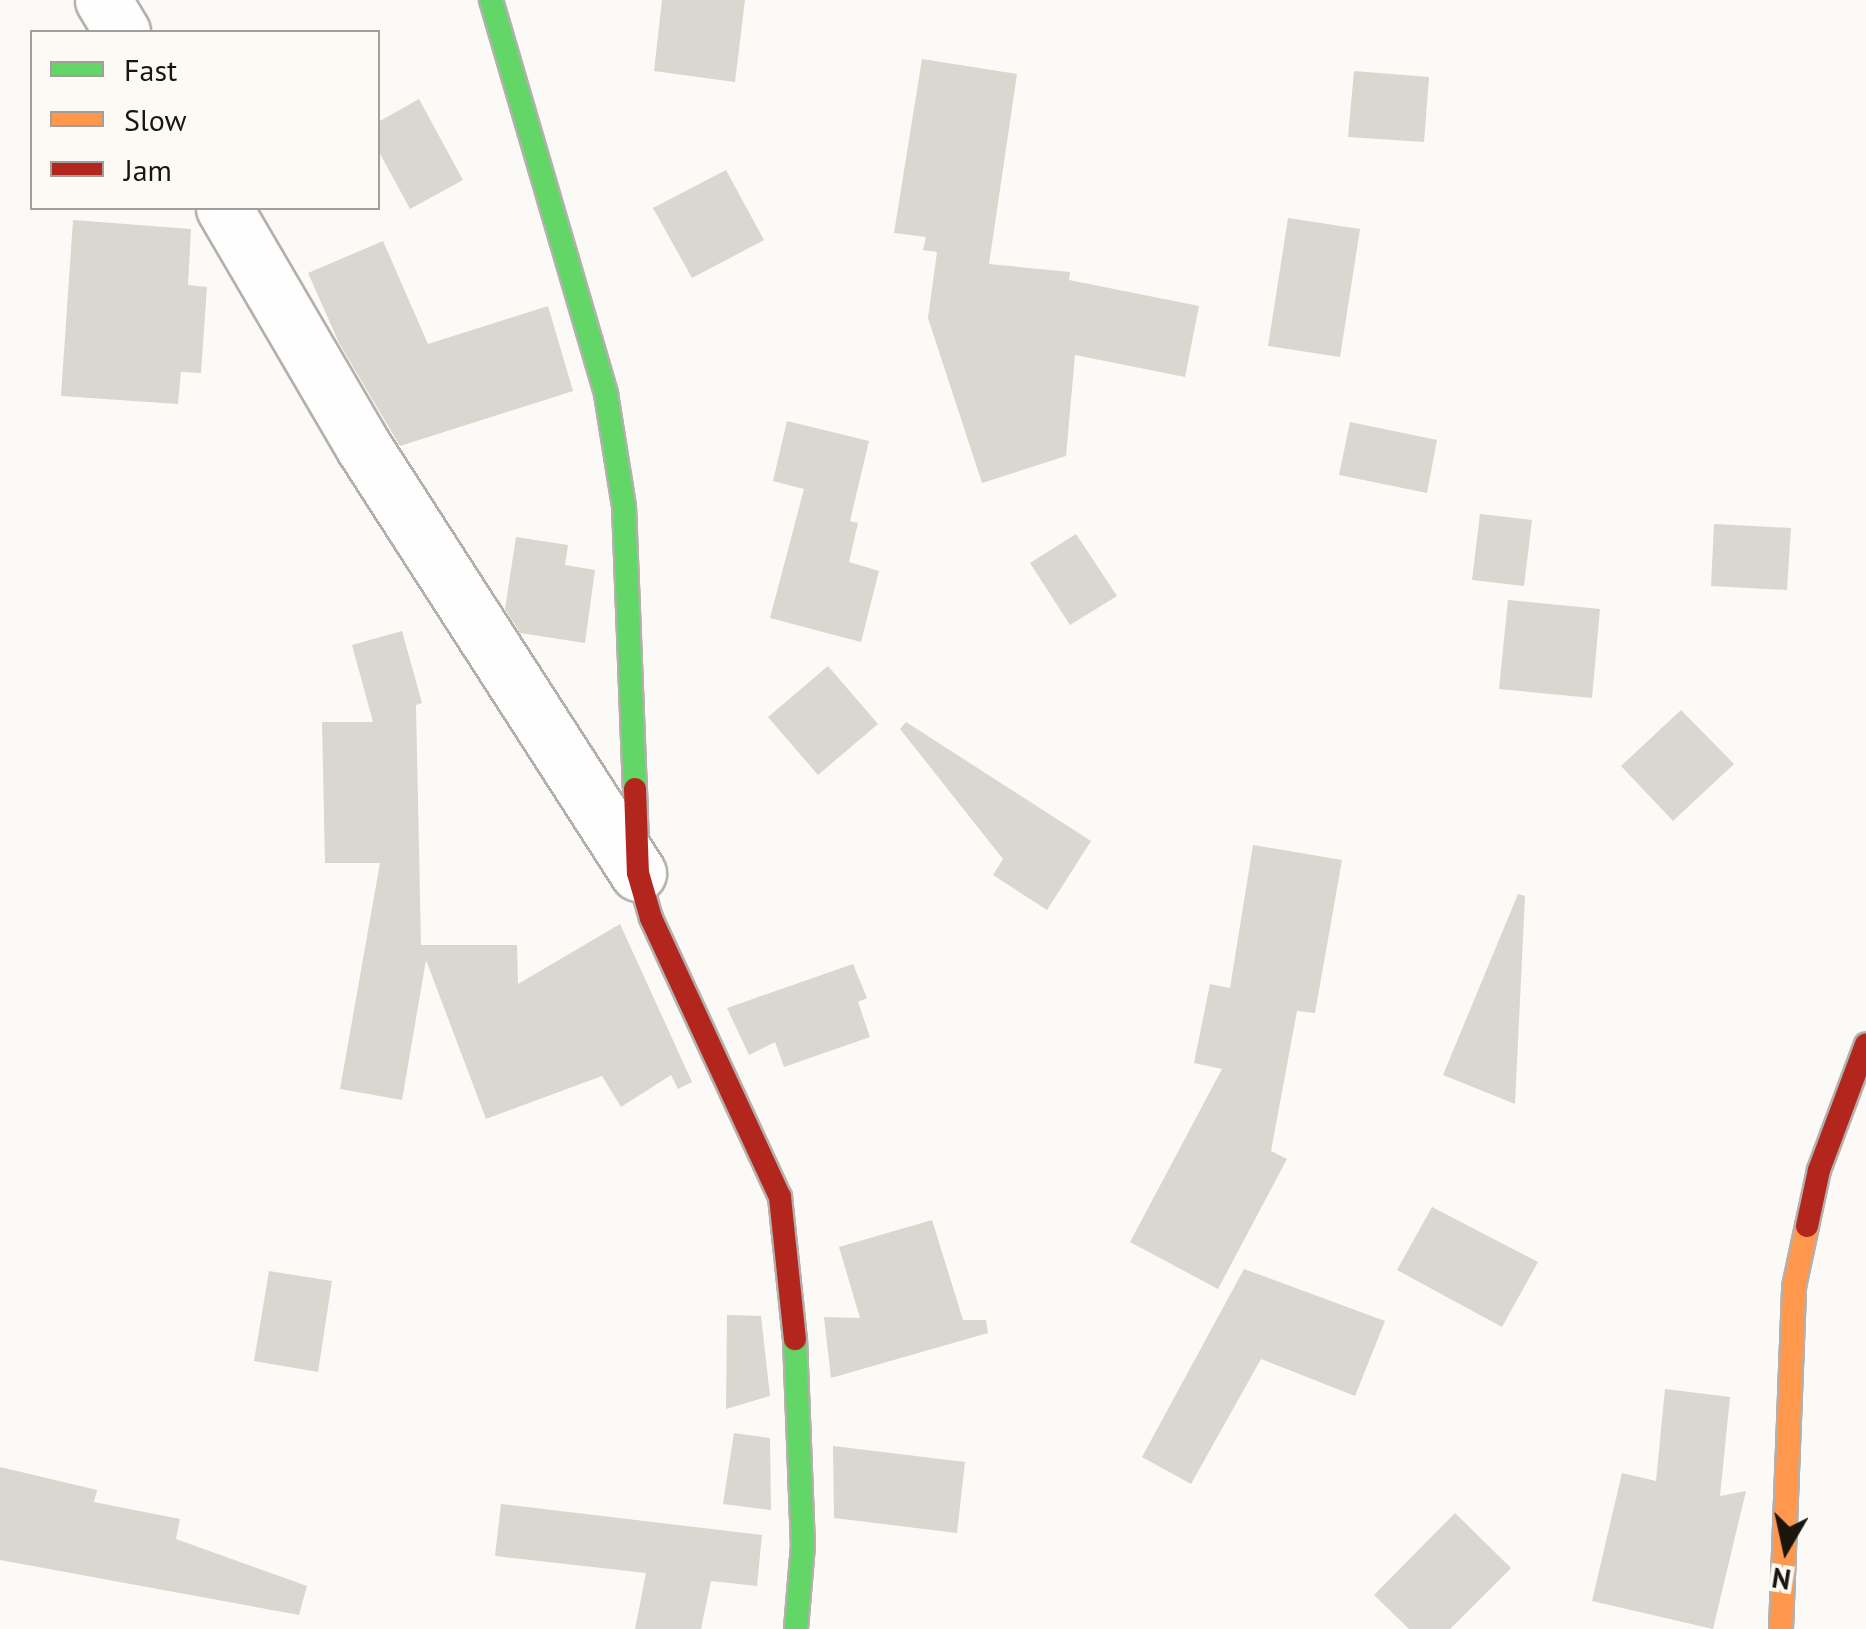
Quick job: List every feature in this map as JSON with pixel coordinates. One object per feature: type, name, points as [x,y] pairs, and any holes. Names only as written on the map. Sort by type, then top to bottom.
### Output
[{"type":"street","points":[[102,0],[121,30]]},
{"type":"street","points":[[491,0],[606,394],[624,506],[638,873],[651,918],[780,1197],[801,1392],[803,1545],[796,1629]]},
{"type":"street","points":[[225,210],[363,446],[638,873]]},
{"type":"street","points":[[1781,1629],[1794,1287],[1819,1170],[1866,1044]]},
{"type":"building","points":[[662,0],[745,0],[735,82],[654,71]]},
{"type":"building","points":[[922,59],[1017,74],[989,264],[1070,272],[1069,280],[1199,306],[1185,377],[1075,355],[1066,456],[982,483],[928,318],[937,252],[923,250],[926,237],[894,233]]},
{"type":"building","points":[[1354,71],[1429,77],[1424,142],[1348,137]]},
{"type":"building","points":[[419,99],[463,180],[410,209],[380,154],[380,121]]},
{"type":"building","points":[[726,170],[764,240],[692,278],[653,208]]},
{"type":"building","points":[[1288,218],[1360,229],[1340,357],[1268,346]]},
{"type":"building","points":[[73,220],[191,229],[188,285],[207,287],[201,373],[181,372],[178,404],[61,396]]},
{"type":"building","points":[[383,241],[428,344],[548,306],[573,391],[400,446],[339,343],[308,273]]},
{"type":"building","points":[[787,421],[869,441],[850,521],[858,523],[849,562],[879,571],[861,642],[770,618],[804,489],[773,481]]},
{"type":"building","points":[[1350,422],[1437,440],[1427,493],[1339,475]]},
{"type":"building","points":[[1480,514],[1532,520],[1524,586],[1472,580]]},
{"type":"building","points":[[1714,524],[1791,528],[1787,590],[1711,586]]},
{"type":"building","points":[[1076,534],[1117,596],[1070,625],[1030,563]]},
{"type":"building","points":[[516,537],[568,545],[565,565],[595,570],[585,643],[520,633],[505,609]]},
{"type":"building","points":[[1508,600],[1600,609],[1592,698],[1499,689]]},
{"type":"building","points":[[402,631],[422,703],[416,705],[421,945],[517,945],[518,984],[620,924],[692,1082],[678,1089],[671,1075],[621,1107],[602,1076],[486,1119],[426,960],[402,1100],[340,1089],[380,863],[325,863],[322,722],[373,722],[352,645]]},
{"type":"building","points":[[828,666],[878,724],[818,775],[768,717]]},
{"type":"building","points":[[1681,710],[1734,764],[1673,821],[1621,766]]},
{"type":"building","points":[[906,722],[1091,841],[1047,910],[993,875],[1003,859],[900,729]]},
{"type":"building","points":[[1253,845],[1342,860],[1315,1013],[1297,1011],[1271,1151],[1287,1159],[1218,1289],[1130,1242],[1222,1069],[1194,1063],[1210,984],[1230,988]]},
{"type":"building","points":[[1518,894],[1525,896],[1515,1104],[1443,1075]]},
{"type":"building","points":[[853,964],[867,998],[858,1002],[870,1037],[784,1067],[775,1042],[749,1055],[727,1008]]},
{"type":"building","points":[[1432,1207],[1538,1262],[1502,1327],[1397,1270]]},
{"type":"building","points":[[932,1220],[963,1320],[986,1320],[988,1333],[831,1378],[824,1317],[860,1318],[839,1247]]},
{"type":"building","points":[[1244,1269],[1385,1321],[1355,1396],[1261,1359],[1191,1484],[1142,1457]]},
{"type":"building","points":[[269,1271],[332,1281],[318,1372],[254,1361]]},
{"type":"building","points":[[727,1315],[761,1316],[770,1396],[726,1409]]},
{"type":"building","points":[[1665,1389],[1730,1397],[1720,1496],[1746,1491],[1713,1629],[1592,1601],[1622,1473],[1656,1481]]},
{"type":"building","points":[[734,1433],[770,1438],[771,1510],[723,1504]]},
{"type":"building","points":[[833,1446],[965,1462],[957,1533],[834,1518]]},
{"type":"building","points":[[0,1467],[97,1490],[94,1502],[180,1519],[176,1539],[307,1586],[299,1615],[0,1560]]},
{"type":"building","points":[[501,1504],[762,1535],[757,1586],[711,1581],[701,1629],[635,1629],[646,1573],[495,1556]]},
{"type":"building","points":[[1455,1513],[1511,1568],[1450,1629],[1409,1629],[1374,1595]]},
{"type":"traffic: fast","points":[[491,0],[606,394],[624,506],[635,789]]},
{"type":"traffic: fast","points":[[795,1339],[803,1545],[796,1629]]},
{"type":"traffic: slow","points":[[1781,1629],[1794,1287],[1807,1226]]},
{"type":"traffic: jam","points":[[635,789],[638,873],[651,918],[780,1197],[795,1339]]},
{"type":"traffic: jam","points":[[1807,1226],[1819,1170],[1866,1044]]}]
